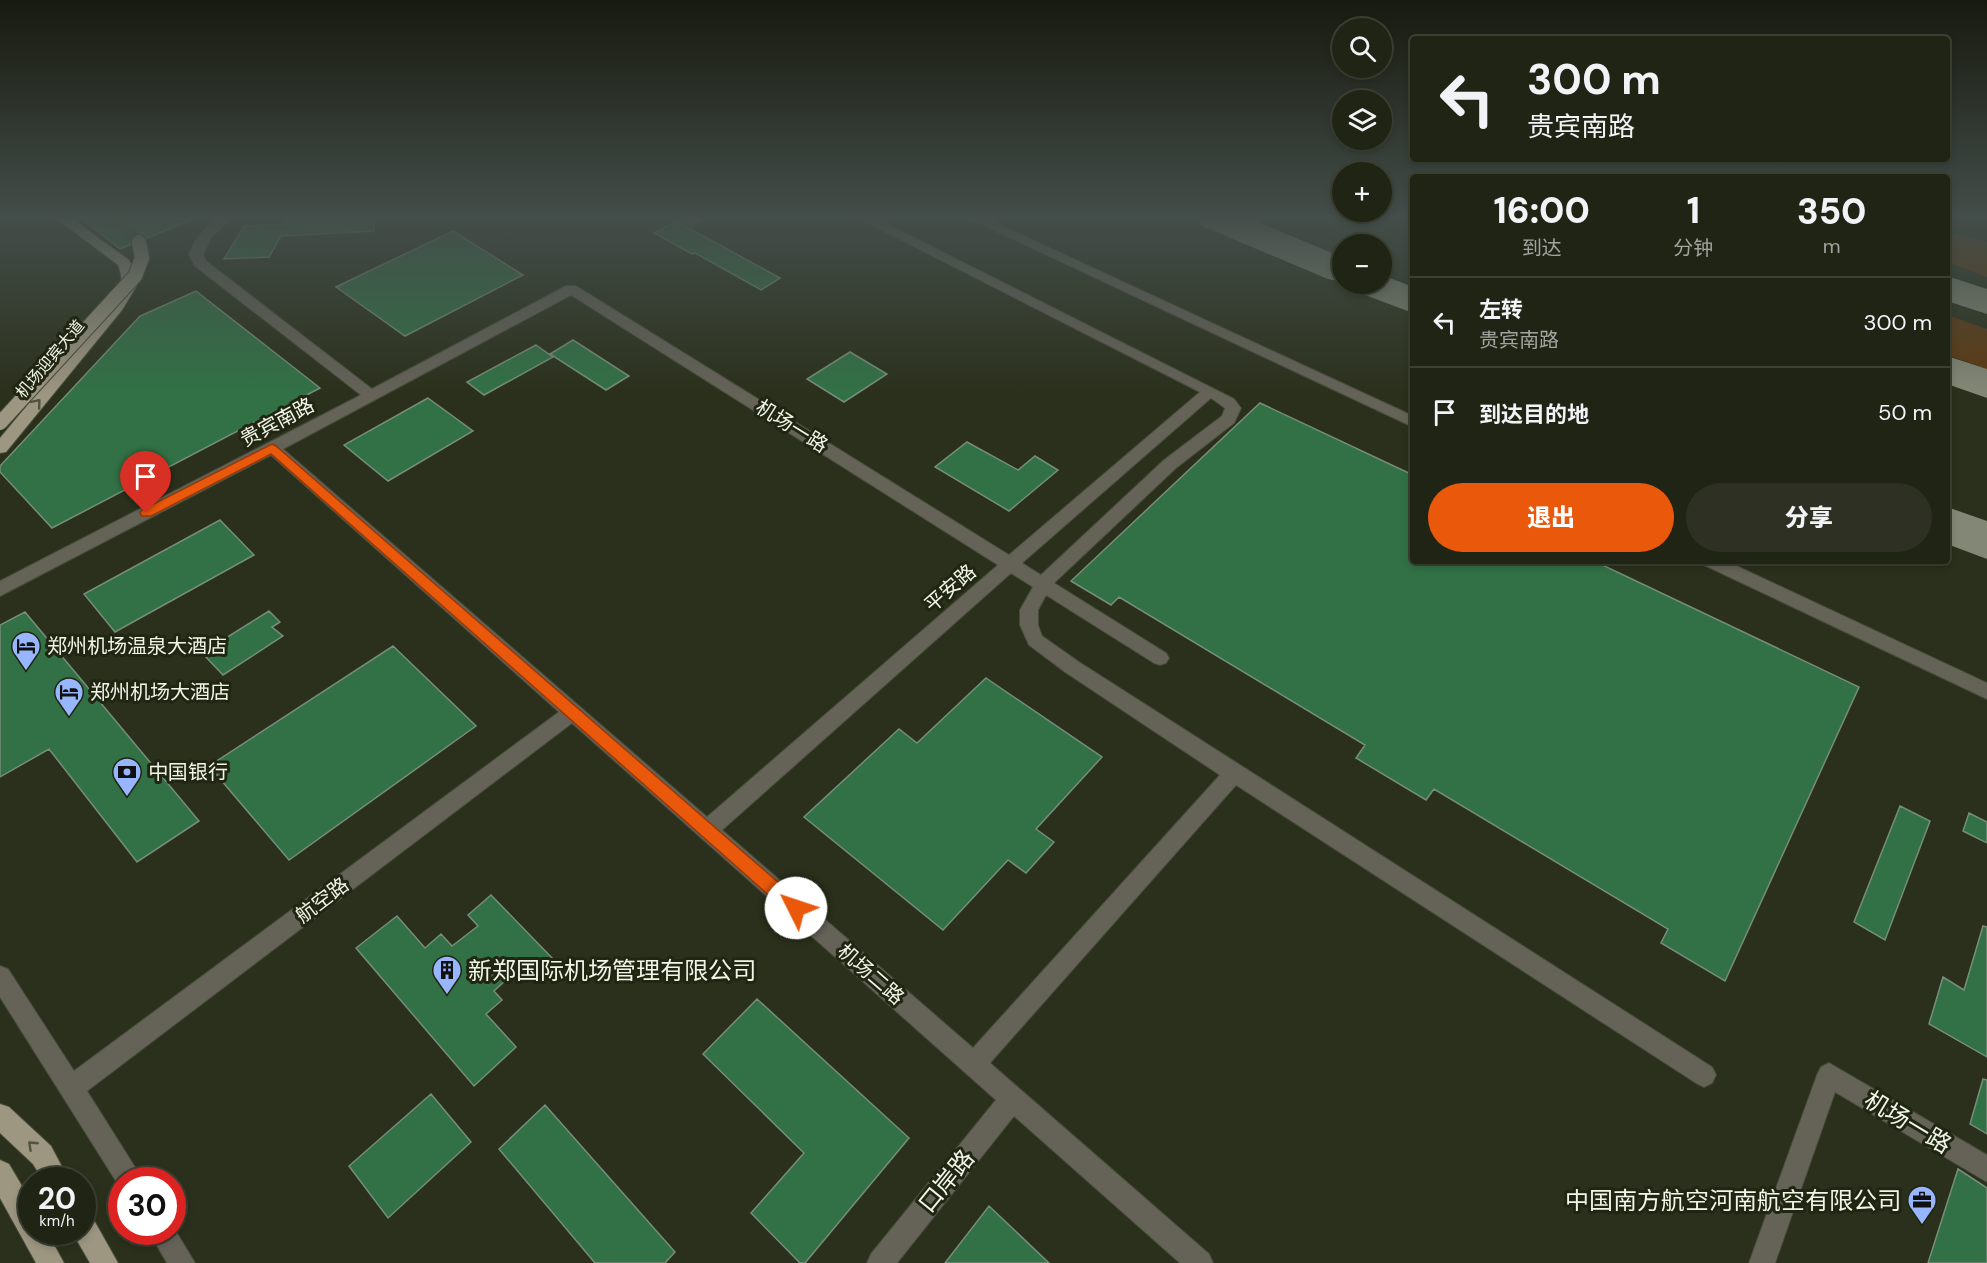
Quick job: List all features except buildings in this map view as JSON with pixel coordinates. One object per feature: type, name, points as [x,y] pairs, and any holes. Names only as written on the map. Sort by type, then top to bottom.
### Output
[{"type":"main road","name":"机场迎宾大道","points":[[0,448],[117,307],[129,286],[129,277]]},
{"type":"main road","points":[[0,423],[134,277]]},
{"type":"main road","points":[[0,1116],[42,1155],[49,1167]]},
{"type":"main road","points":[[1,1174],[18,1205]]},
{"type":"main road","points":[[41,1245],[51,1263]]},
{"type":"main road","points":[[94,1245],[105,1263]]},
{"type":"street","points":[[218,277],[372,395]]},
{"type":"street","points":[[981,277],[1202,387],[1229,402],[1233,408],[1232,415],[1170,464],[1066,557],[1043,584],[1029,610],[1029,625],[1035,640],[1072,667],[1234,773],[1704,1075]]},
{"type":"street","points":[[1099,277],[1410,421]]},
{"type":"street","name":"贵宾南路","points":[[0,589],[571,289]]},
{"type":"street","name":"机场一路","points":[[571,289],[1160,658]]},
{"type":"street","name":"平安路","points":[[707,830],[1012,564],[1136,453],[1202,387]]},
{"type":"street","name":"机场二路","points":[[272,448],[1200,1263]]},
{"type":"street","points":[[1716,564],[1987,691]]},
{"type":"street","name":"航空路","points":[[71,1088],[573,712]]},
{"type":"street","points":[[974,1064],[1234,773]]},
{"type":"street","points":[[0,977],[122,1167]]},
{"type":"street","name":"机场一路","points":[[1761,1263],[1829,1075],[1987,1169]]},
{"type":"street","name":"口岸路","points":[[880,1263],[1012,1098]]},
{"type":"street","points":[[170,1245],[182,1263]]},
{"type":"shaded area","points":[[1950,316],[1987,329],[1987,369],[1950,356]]},
{"type":"taxiway","points":[[1950,289],[1987,302]]},
{"type":"taxiway","points":[[1392,292],[1410,300]]},
{"type":"taxiway","points":[[1950,370],[1987,384]]},
{"type":"taxiway","points":[[1950,525],[1987,541]]},
{"type":"place","name":"郑州机场温泉大酒店","points":[[26,672]]},
{"type":"place","name":"郑州机场大酒店","points":[[69,718]]},
{"type":"place","name":"中国银行","points":[[127,798]]},
{"type":"place","name":"新郑国际机场管理有限公司","points":[[447,996]]},
{"type":"place","name":"中国南方航空河南航空有限公司","points":[[1922,1226]]},
{"type":"route","points":[[146,513],[272,448],[796,908]]}]
